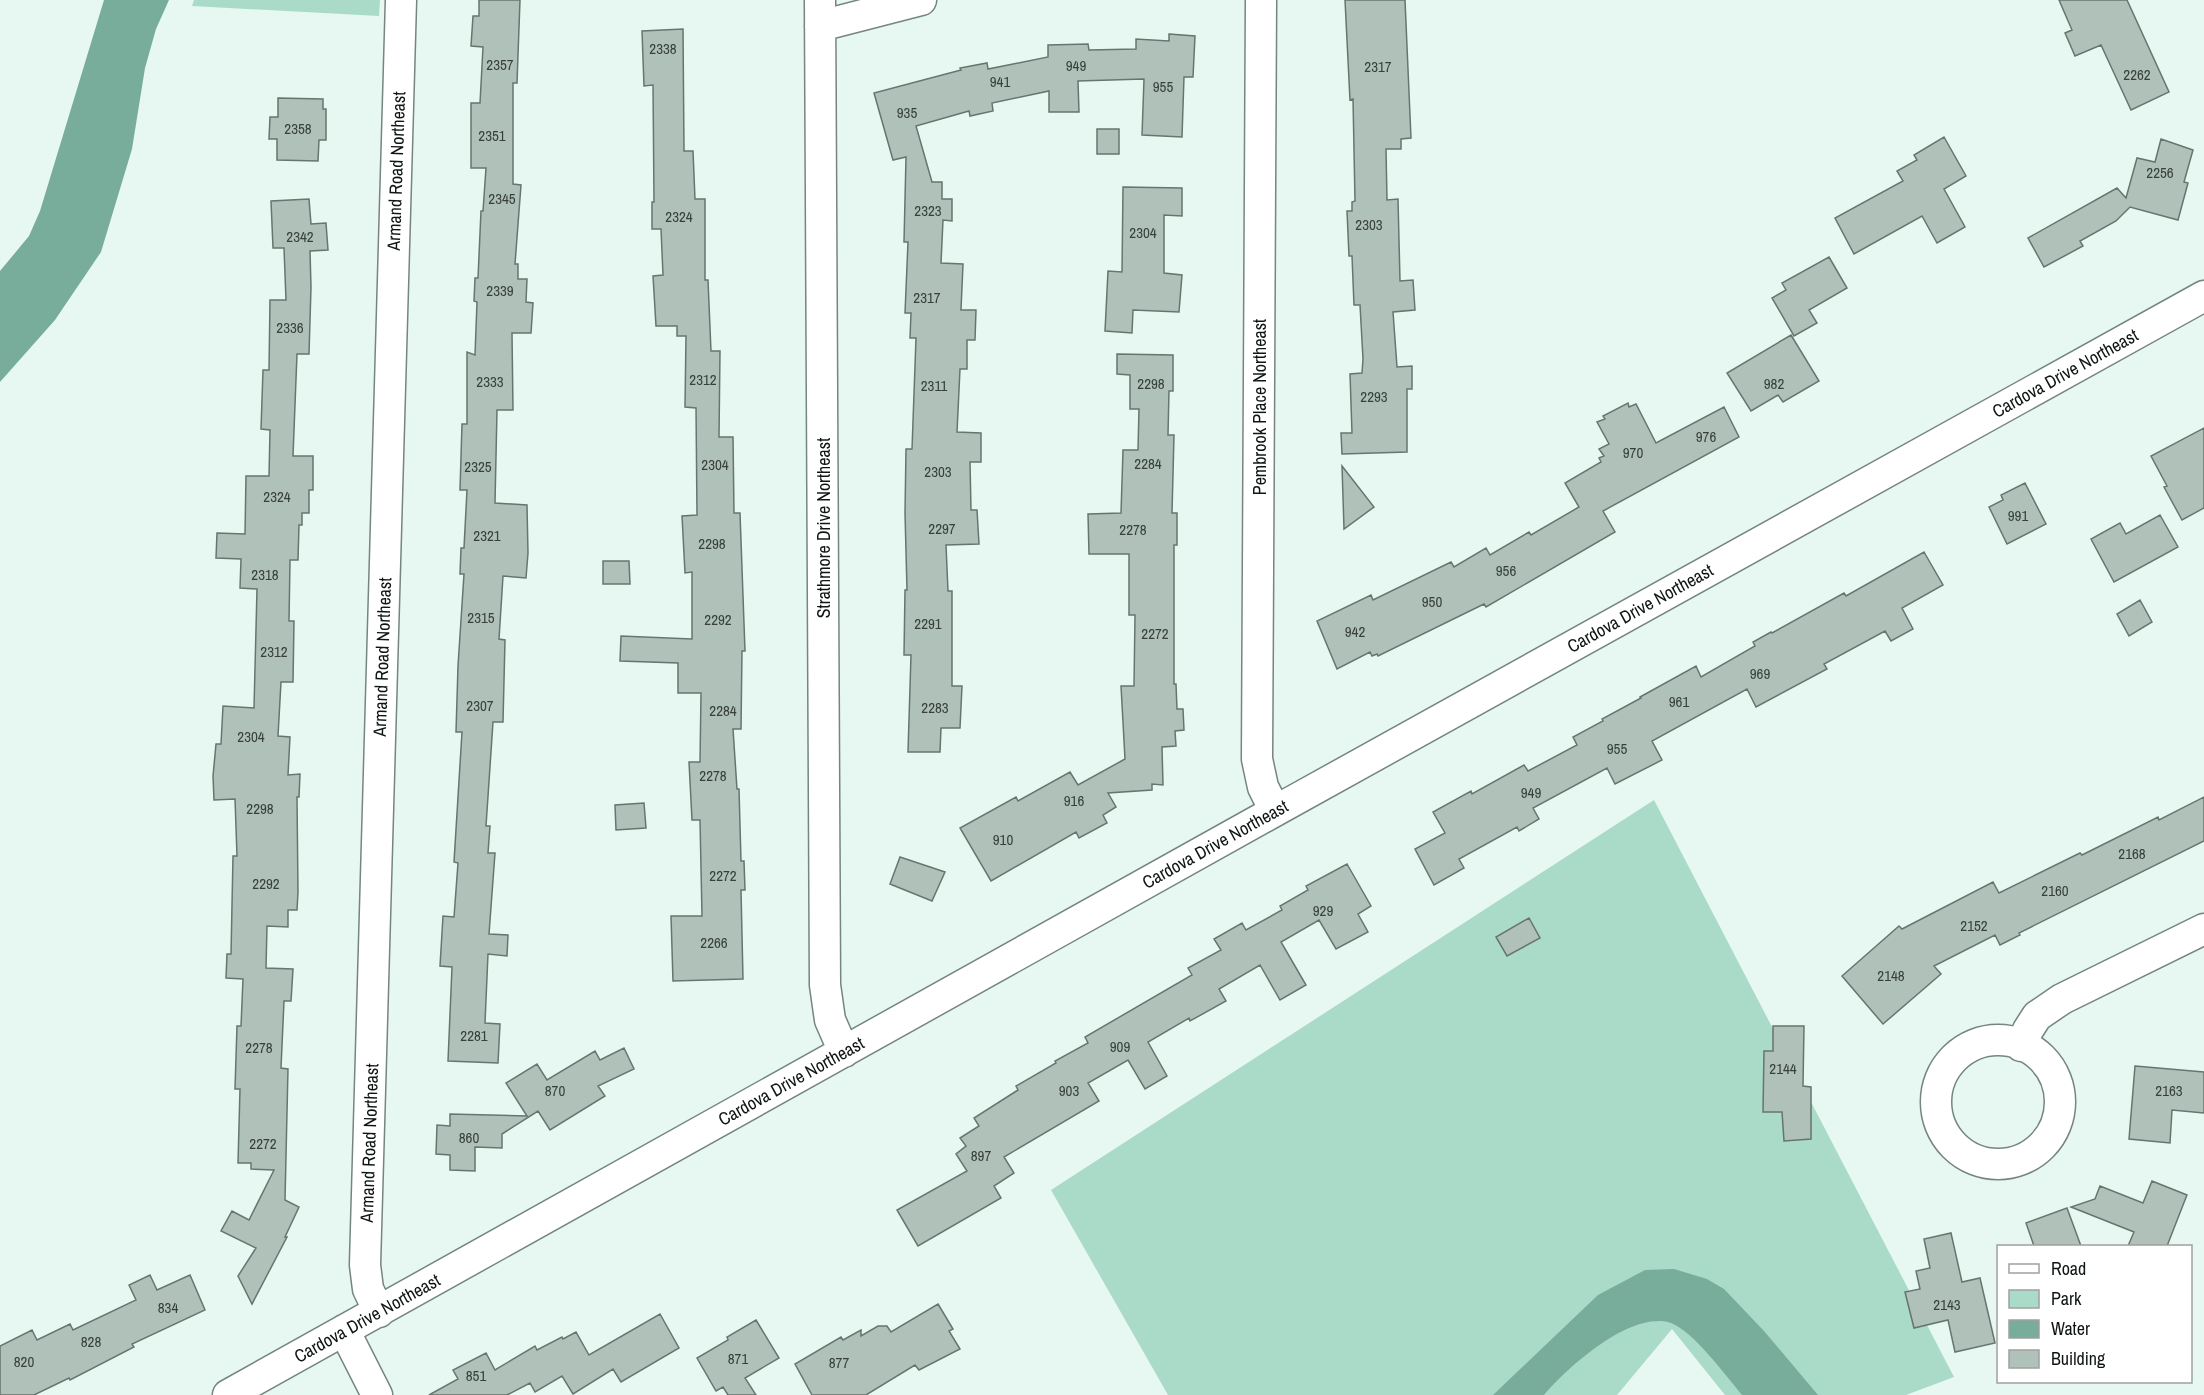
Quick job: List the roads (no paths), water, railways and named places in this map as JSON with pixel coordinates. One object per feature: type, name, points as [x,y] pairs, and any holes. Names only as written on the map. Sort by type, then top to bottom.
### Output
[{"type":"street","name":"Armand Road Northeast","points":[[379,1312],[369,1289],[365,1265],[401,0]]},
{"type":"street","points":[[820,13],[921,0]]},
{"type":"street","name":"Pembrook Place Northeast","points":[[1261,0],[1257,759],[1263,787],[1275,811]]},
{"type":"street","name":"Strathmore Drive Northeast","points":[[820,13],[825,985],[830,1020],[844,1052]]},
{"type":"street","name":"Cardova Drive Northeast","points":[[228,1395],[2204,296]]},
{"type":"street","points":[[2022,1046],[2037,1016],[2062,999],[2204,929]]},
{"type":"street","points":[[1991,1040],[2010,1041],[2022,1046],[2036,1052],[2051,1069],[2057,1081],[2060,1112],[2052,1133],[2041,1146],[2024,1158],[2008,1163],[1991,1163],[1968,1156],[1956,1147],[1944,1132],[1937,1115],[1936,1099],[1944,1071],[1955,1057],[1974,1045],[1991,1040]]},
{"type":"street","points":[[344,1330],[377,1395]]},
{"type":"water","points":[[104,0],[169,0],[156,29],[145,68],[132,149],[101,252],[55,320],[0,382],[0,271],[29,236],[40,211]]},
{"type":"water","points":[[1674,1269],[1707,1279],[1724,1289],[1764,1331],[1818,1395],[1742,1395],[1689,1335],[1671,1323],[1655,1321],[1620,1333],[1584,1356],[1544,1395],[1493,1395],[1598,1295],[1645,1270]]}]
